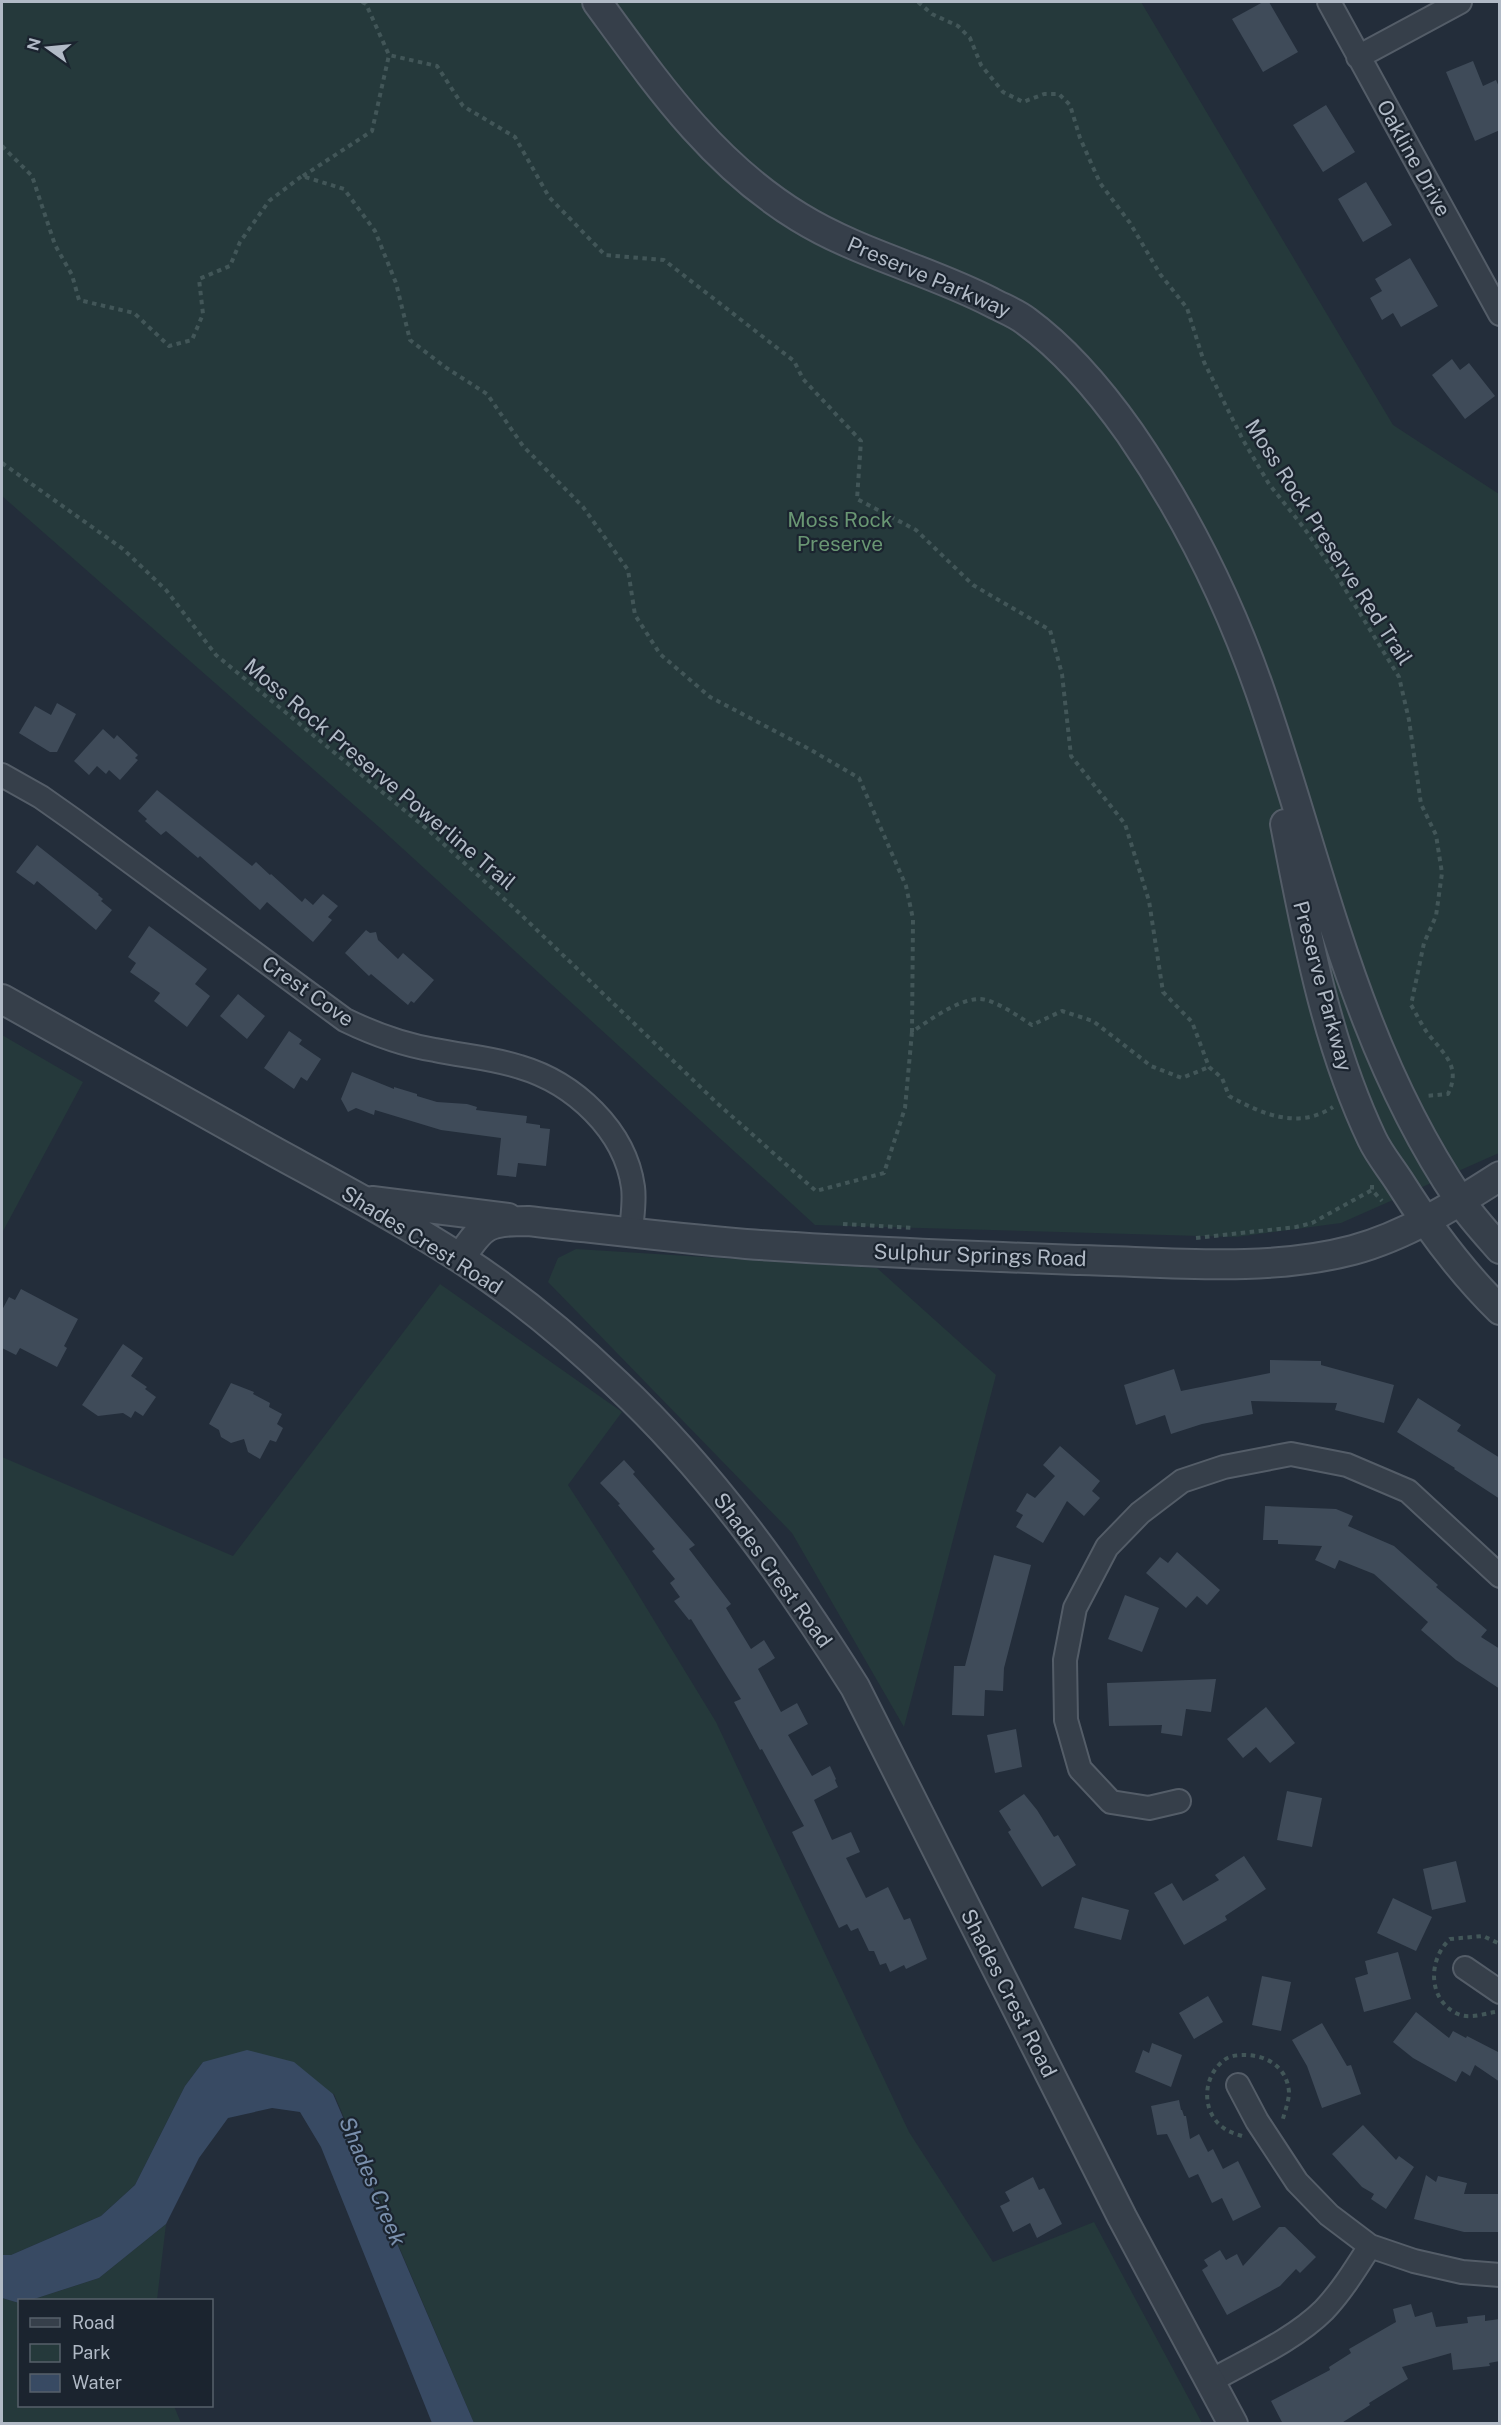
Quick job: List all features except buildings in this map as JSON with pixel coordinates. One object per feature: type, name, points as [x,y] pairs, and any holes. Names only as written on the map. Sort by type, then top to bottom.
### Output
[{"type":"street","name":"Preserve Parkway","points":[[597,2],[694,129],[739,175],[799,217],[839,238],[967,289],[1024,319],[1075,363],[1127,429],[1178,505],[1220,590],[1260,690],[1346,966],[1397,1093],[1460,1202],[1500,1249]]},
{"type":"street","name":"Oakline Drive","points":[[1329,2],[1500,314]]},
{"type":"street","points":[[1358,57],[1460,2]]},
{"type":"street","name":"Preserve Parkway","points":[[1260,690],[1303,917],[1330,1026],[1354,1095],[1373,1141],[1415,1224],[1500,1310]]},
{"type":"street","name":"Crest Cove","points":[[2,775],[41,797],[345,1020],[399,1042],[521,1067],[545,1076],[566,1089],[593,1111],[608,1128],[622,1150],[633,1188],[634,1207],[630,1232]]},
{"type":"street","name":"Shades Crest Road","points":[[2,999],[460,1258],[572,1344],[618,1384],[714,1488],[771,1560],[855,1687],[1122,2217],[1233,2424]]},
{"type":"street","name":"Sulphur Springs Road","points":[[460,1258],[477,1233],[497,1221],[528,1221],[745,1244],[851,1250],[1220,1264],[1304,1259],[1354,1249],[1415,1224],[1460,1202],[1500,1176]]},
{"type":"street","points":[[359,1199],[528,1221]]},
{"type":"street","points":[[1179,1801],[1149,1808],[1111,1802],[1080,1769],[1066,1720],[1065,1660],[1075,1608],[1107,1547],[1140,1513],[1182,1481],[1224,1467],[1291,1454],[1347,1465],[1408,1491],[1500,1576]]},
{"type":"street","points":[[1465,1968],[1500,1992]]},
{"type":"street","points":[[1238,2085],[1257,2121],[1297,2182],[1329,2215],[1370,2246],[1414,2261],[1462,2272],[1500,2275]]},
{"type":"street","points":[[1209,2382],[1301,2329],[1324,2310],[1370,2246]]},
{"type":"path","points":[[2,146],[32,176],[55,245],[72,275],[79,300],[134,313],[169,346],[192,340],[203,314],[199,279],[230,266],[240,242],[269,201],[302,176],[372,131],[389,55],[366,4],[362,2]]},
{"type":"path","name":"Moss Rock Preserve Red Trail","points":[[918,2],[932,14],[958,26],[970,38],[981,65],[1003,92],[1023,102],[1044,94],[1059,94],[1070,105],[1080,138],[1100,183],[1130,223],[1161,274],[1187,308],[1204,362],[1243,440],[1269,484],[1304,528],[1337,576],[1399,677],[1409,720],[1421,804],[1436,835],[1442,873],[1436,916],[1424,944],[1411,1005],[1427,1033],[1449,1059],[1454,1082],[1448,1094],[1428,1097],[1397,1093]]},
{"type":"path","points":[[389,55],[437,66],[463,106],[514,137],[549,197],[605,255],[664,260],[795,361],[803,379],[861,441],[857,499],[916,530],[974,585],[1050,630],[1062,674],[1071,756],[1125,824],[1149,901],[1163,992],[1192,1022],[1209,1067],[1221,1078],[1229,1096],[1273,1117],[1295,1119],[1327,1111],[1354,1095]]},
{"type":"path","points":[[302,176],[344,189],[375,231],[396,284],[410,340],[487,394],[523,446],[583,507],[628,570],[635,615],[660,654],[710,697],[859,778],[906,886],[913,919],[912,1032]]},
{"type":"path","name":"Moss Rock Preserve Powerline Trail","points":[[2,463],[123,549],[166,590],[216,655],[427,829],[515,909],[717,1102],[816,1191],[884,1173],[905,1108],[912,1032]]},
{"type":"path","points":[[912,1032],[943,1011],[979,998],[1003,1007],[1032,1025],[1062,1011],[1093,1021],[1150,1066],[1182,1078],[1209,1067]]},
{"type":"path","points":[[1372,1190],[1374,1176]]},
{"type":"path","points":[[1372,1190],[1415,1224]]},
{"type":"path","points":[[1189,1238],[1211,1238],[1312,1223],[1372,1190]]},
{"type":"path","points":[[832,1224],[902,1226],[925,1230]]},
{"type":"green space","name":"Moss Rock Preserve","points":[[2,2],[1141,2],[1393,425],[1499,494],[1499,1153],[1341,1223],[1236,1237],[815,1225],[379,827],[2,496]]},
{"type":"green space","points":[[2,1035],[83,1082],[2,1233]]},
{"type":"green space","points":[[576,1249],[877,1268],[996,1375],[904,1727],[792,1533],[548,1282],[558,1258]]},
{"type":"green space","points":[[440,1284],[622,1412],[568,1485],[627,1576],[716,1722],[909,2132],[993,2262],[1094,2222],[1202,2423],[474,2423],[334,2094],[203,2062],[185,2086],[135,2185],[101,2216],[11,2255],[2,2255],[2,1457],[233,1556]]},
{"type":"green space","points":[[166,2224],[157,2299],[34,2299],[99,2278]]},
{"type":"green space","points":[[2,2298],[18,2303],[18,2407],[174,2407],[181,2423],[2,2423]]},
{"type":"water","points":[[247,2050],[294,2062],[333,2094],[474,2423],[432,2423],[321,2147],[300,2112],[272,2108],[228,2118],[199,2158],[166,2224],[99,2278],[34,2299],[18,2299],[18,2303],[2,2298],[2,2255],[11,2255],[101,2216],[135,2185],[185,2086],[203,2062]]},
{"type":"water label","name":"Shades Creek","points":[[373,2181]]}]
